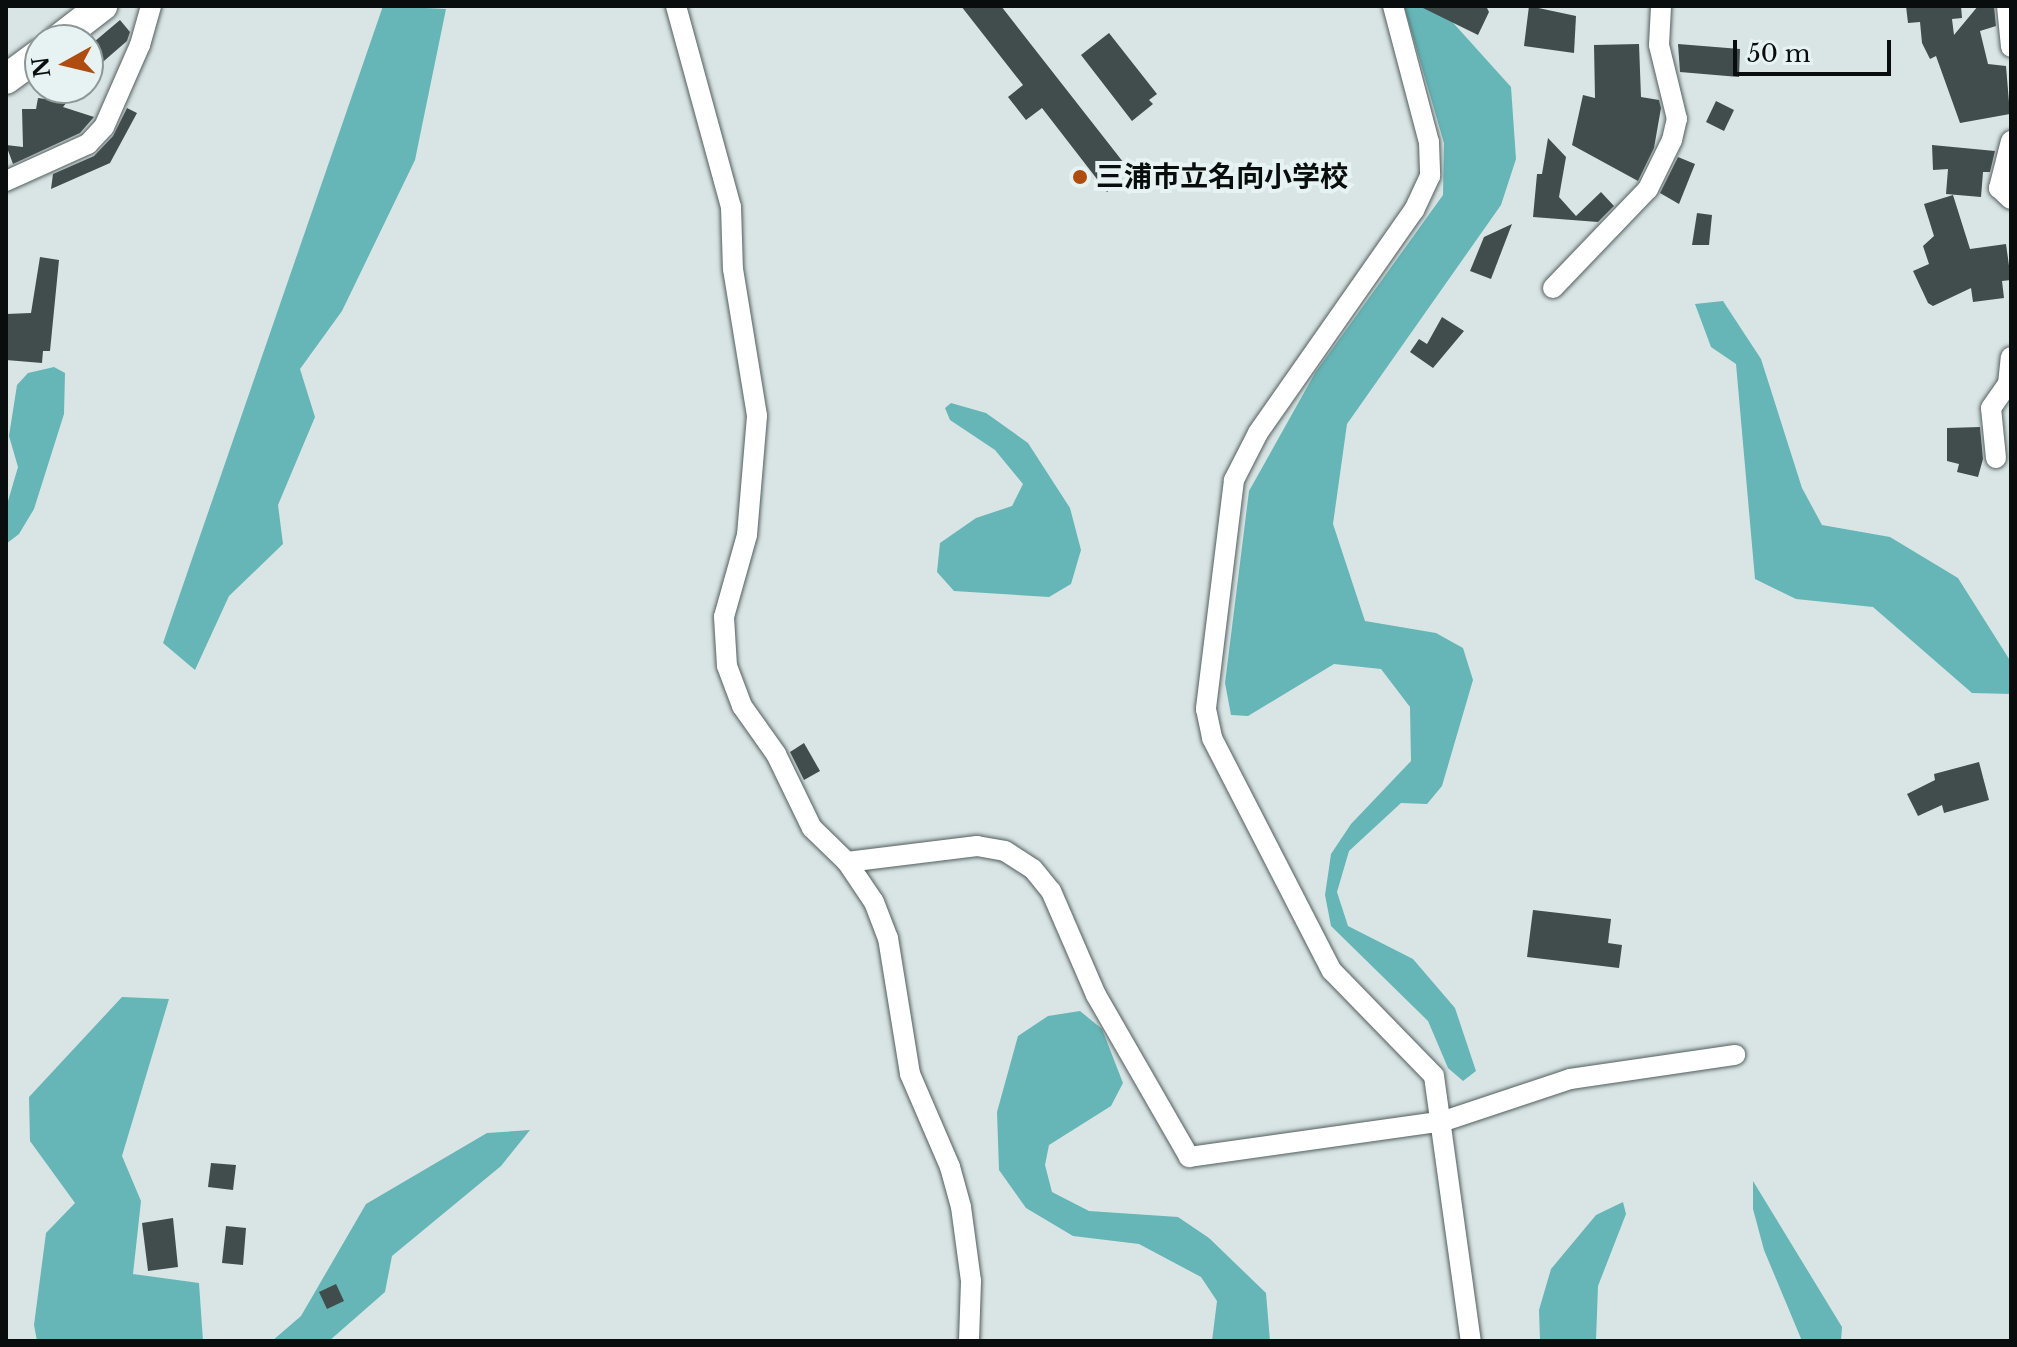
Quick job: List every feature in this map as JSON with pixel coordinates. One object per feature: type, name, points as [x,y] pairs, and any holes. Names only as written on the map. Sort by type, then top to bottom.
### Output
[{"type":"main road","points":[[79,24],[102,6]]},
{"type":"main road","points":[[6,79],[24,66]]},
{"type":"street","points":[[6,181],[88,144],[104,127],[140,45],[151,6]]},
{"type":"street","points":[[676,6],[731,207],[733,269],[757,416],[747,535],[724,617],[727,666],[742,706],[776,754],[812,828],[847,862],[874,902],[888,938],[910,1074],[950,1167],[961,1207],[971,1281],[969,1341]]},
{"type":"street","points":[[1393,6],[1429,142],[1430,176],[1414,210],[1258,433],[1234,480],[1206,709],[1212,738],[1332,971],[1434,1076],[1444,1121],[1471,1341]]},
{"type":"street","points":[[1553,288],[1648,189],[1672,140],[1677,119],[1659,45],[1661,6]]},
{"type":"street","points":[[2007,6],[2011,47]]},
{"type":"street","points":[[2011,141],[1999,188],[2011,199]]},
{"type":"street","points":[[1996,458],[1991,408],[2008,384],[2011,357]]},
{"type":"street","points":[[847,862],[977,846],[1005,851],[1033,869],[1051,891],[1096,995],[1189,1157],[1444,1121],[1570,1079],[1735,1055]]},
{"type":"shaded area","points":[[383,6],[446,9],[415,160],[342,311],[300,369],[315,417],[278,505],[283,544],[229,596],[195,670],[163,643]]},
{"type":"shaded area","points":[[1404,6],[1438,6],[1511,87],[1516,159],[1501,205],[1347,424],[1333,524],[1365,621],[1436,633],[1463,648],[1473,680],[1442,786],[1427,804],[1401,803],[1349,851],[1337,892],[1348,926],[1413,959],[1455,1008],[1476,1071],[1463,1081],[1448,1068],[1428,1021],[1331,926],[1325,895],[1331,854],[1351,824],[1411,761],[1410,707],[1381,669],[1334,664],[1248,716],[1231,715],[1225,683],[1249,491],[1315,373],[1443,195],[1444,143]]},
{"type":"shaded area","points":[[1723,301],[1761,359],[1802,488],[1822,525],[1890,537],[1958,578],[2011,662],[2011,694],[1972,693],[1873,607],[1796,599],[1755,579],[1736,364],[1711,347],[1695,304]]},
{"type":"shaded area","points":[[54,367],[65,373],[64,414],[34,509],[19,534],[6,544],[6,508],[18,467],[9,436],[17,385],[28,373]]},
{"type":"shaded area","points":[[951,403],[986,413],[1028,443],[1070,508],[1081,550],[1071,584],[1049,597],[954,591],[937,572],[940,543],[976,518],[1012,506],[1023,484],[995,450],[950,420],[945,408]]},
{"type":"shaded area","points":[[122,997],[169,999],[122,1156],[141,1201],[133,1274],[199,1283],[203,1341],[37,1341],[34,1325],[46,1233],[75,1203],[30,1141],[29,1097]]},
{"type":"shaded area","points":[[1080,1011],[1102,1029],[1123,1083],[1111,1106],[1049,1145],[1045,1165],[1052,1192],[1089,1211],[1178,1217],[1209,1238],[1266,1293],[1270,1341],[1212,1341],[1217,1301],[1201,1277],[1139,1244],[1073,1236],[1026,1208],[999,1170],[997,1112],[1018,1036],[1048,1016]]},
{"type":"shaded area","points":[[530,1130],[501,1166],[392,1256],[385,1292],[329,1341],[272,1341],[301,1316],[366,1204],[487,1133]]},
{"type":"shaded area","points":[[1753,1181],[1842,1327],[1841,1341],[1802,1341],[1764,1250],[1753,1209]]},
{"type":"shaded area","points":[[1623,1202],[1626,1214],[1598,1286],[1596,1341],[1540,1341],[1539,1310],[1551,1269],[1596,1215]]},
{"type":"building","points":[[961,6],[1001,6],[1127,167],[1119,174],[1123,179],[1107,192],[1042,108],[1026,120],[1008,97],[1023,85]]},
{"type":"building","points":[[1419,6],[1486,6],[1489,12],[1478,35]]},
{"type":"building","points":[[1529,6],[1576,16],[1574,53],[1524,46]]},
{"type":"building","points":[[1906,6],[1961,6],[1962,18],[1952,19],[1954,35],[1978,6],[1994,6],[1996,26],[1980,31],[1988,64],[2006,66],[2010,114],[1960,123],[1936,56],[1930,59],[1922,43],[1920,22],[1908,23]]},
{"type":"building","points":[[120,20],[130,32],[127,41],[104,61],[104,34]]},
{"type":"building","points":[[1109,33],[1157,94],[1149,100],[1153,104],[1132,121],[1081,55]]},
{"type":"building","points":[[1639,44],[1641,97],[1659,100],[1661,108],[1654,148],[1638,181],[1572,145],[1583,95],[1595,98],[1594,45]]},
{"type":"building","points":[[1678,44],[1740,49],[1739,77],[1680,72]]},
{"type":"building","points":[[1716,101],[1734,110],[1724,131],[1706,122]]},
{"type":"building","points":[[37,104],[65,104],[63,107],[94,117],[80,133],[13,164],[6,145],[23,147],[22,109],[36,109]]},
{"type":"building","points":[[127,108],[137,113],[110,163],[51,189],[53,174],[94,156],[113,136]]},
{"type":"building","points":[[1548,138],[1566,157],[1559,197],[1576,216],[1601,192],[1614,206],[1598,222],[1533,217],[1537,174],[1542,174]]},
{"type":"building","points":[[1932,145],[1995,151],[1990,172],[1983,172],[1981,197],[1946,194],[1948,169],[1933,170]]},
{"type":"building","points":[[1678,157],[1695,164],[1679,204],[1660,193]]},
{"type":"building","points":[[1953,195],[1970,249],[2006,244],[2011,280],[2002,281],[2004,298],[1973,302],[1971,288],[1933,306],[1928,303],[1913,271],[1929,264],[1923,246],[1934,236],[1924,204]]},
{"type":"building","points":[[1697,213],[1712,215],[1709,245],[1692,245]]},
{"type":"building","points":[[1512,224],[1491,279],[1470,271],[1484,237]]},
{"type":"building","points":[[40,257],[59,260],[50,351],[43,351],[42,363],[6,360],[6,314],[31,313]]},
{"type":"building","points":[[1442,317],[1464,331],[1433,368],[1410,352],[1419,339],[1427,344]]},
{"type":"building","points":[[1980,427],[1983,459],[1978,477],[1957,472],[1959,464],[1947,461],[1947,428]]},
{"type":"building","points":[[804,743],[820,771],[804,780],[790,752]]},
{"type":"building","points":[[1979,762],[1989,800],[1944,813],[1942,805],[1918,816],[1907,794],[1935,780],[1934,774]]},
{"type":"building","points":[[1533,910],[1611,919],[1608,943],[1622,945],[1619,968],[1527,957]]},
{"type":"building","points":[[211,1163],[236,1165],[233,1190],[208,1187]]},
{"type":"building","points":[[173,1218],[178,1267],[148,1271],[142,1223]]},
{"type":"building","points":[[226,1226],[246,1228],[243,1265],[222,1263]]},
{"type":"building","points":[[336,1284],[344,1301],[327,1309],[319,1292]]},
{"type":"place","name":"三浦市立名向小学校","points":[[1080,177]]}]
